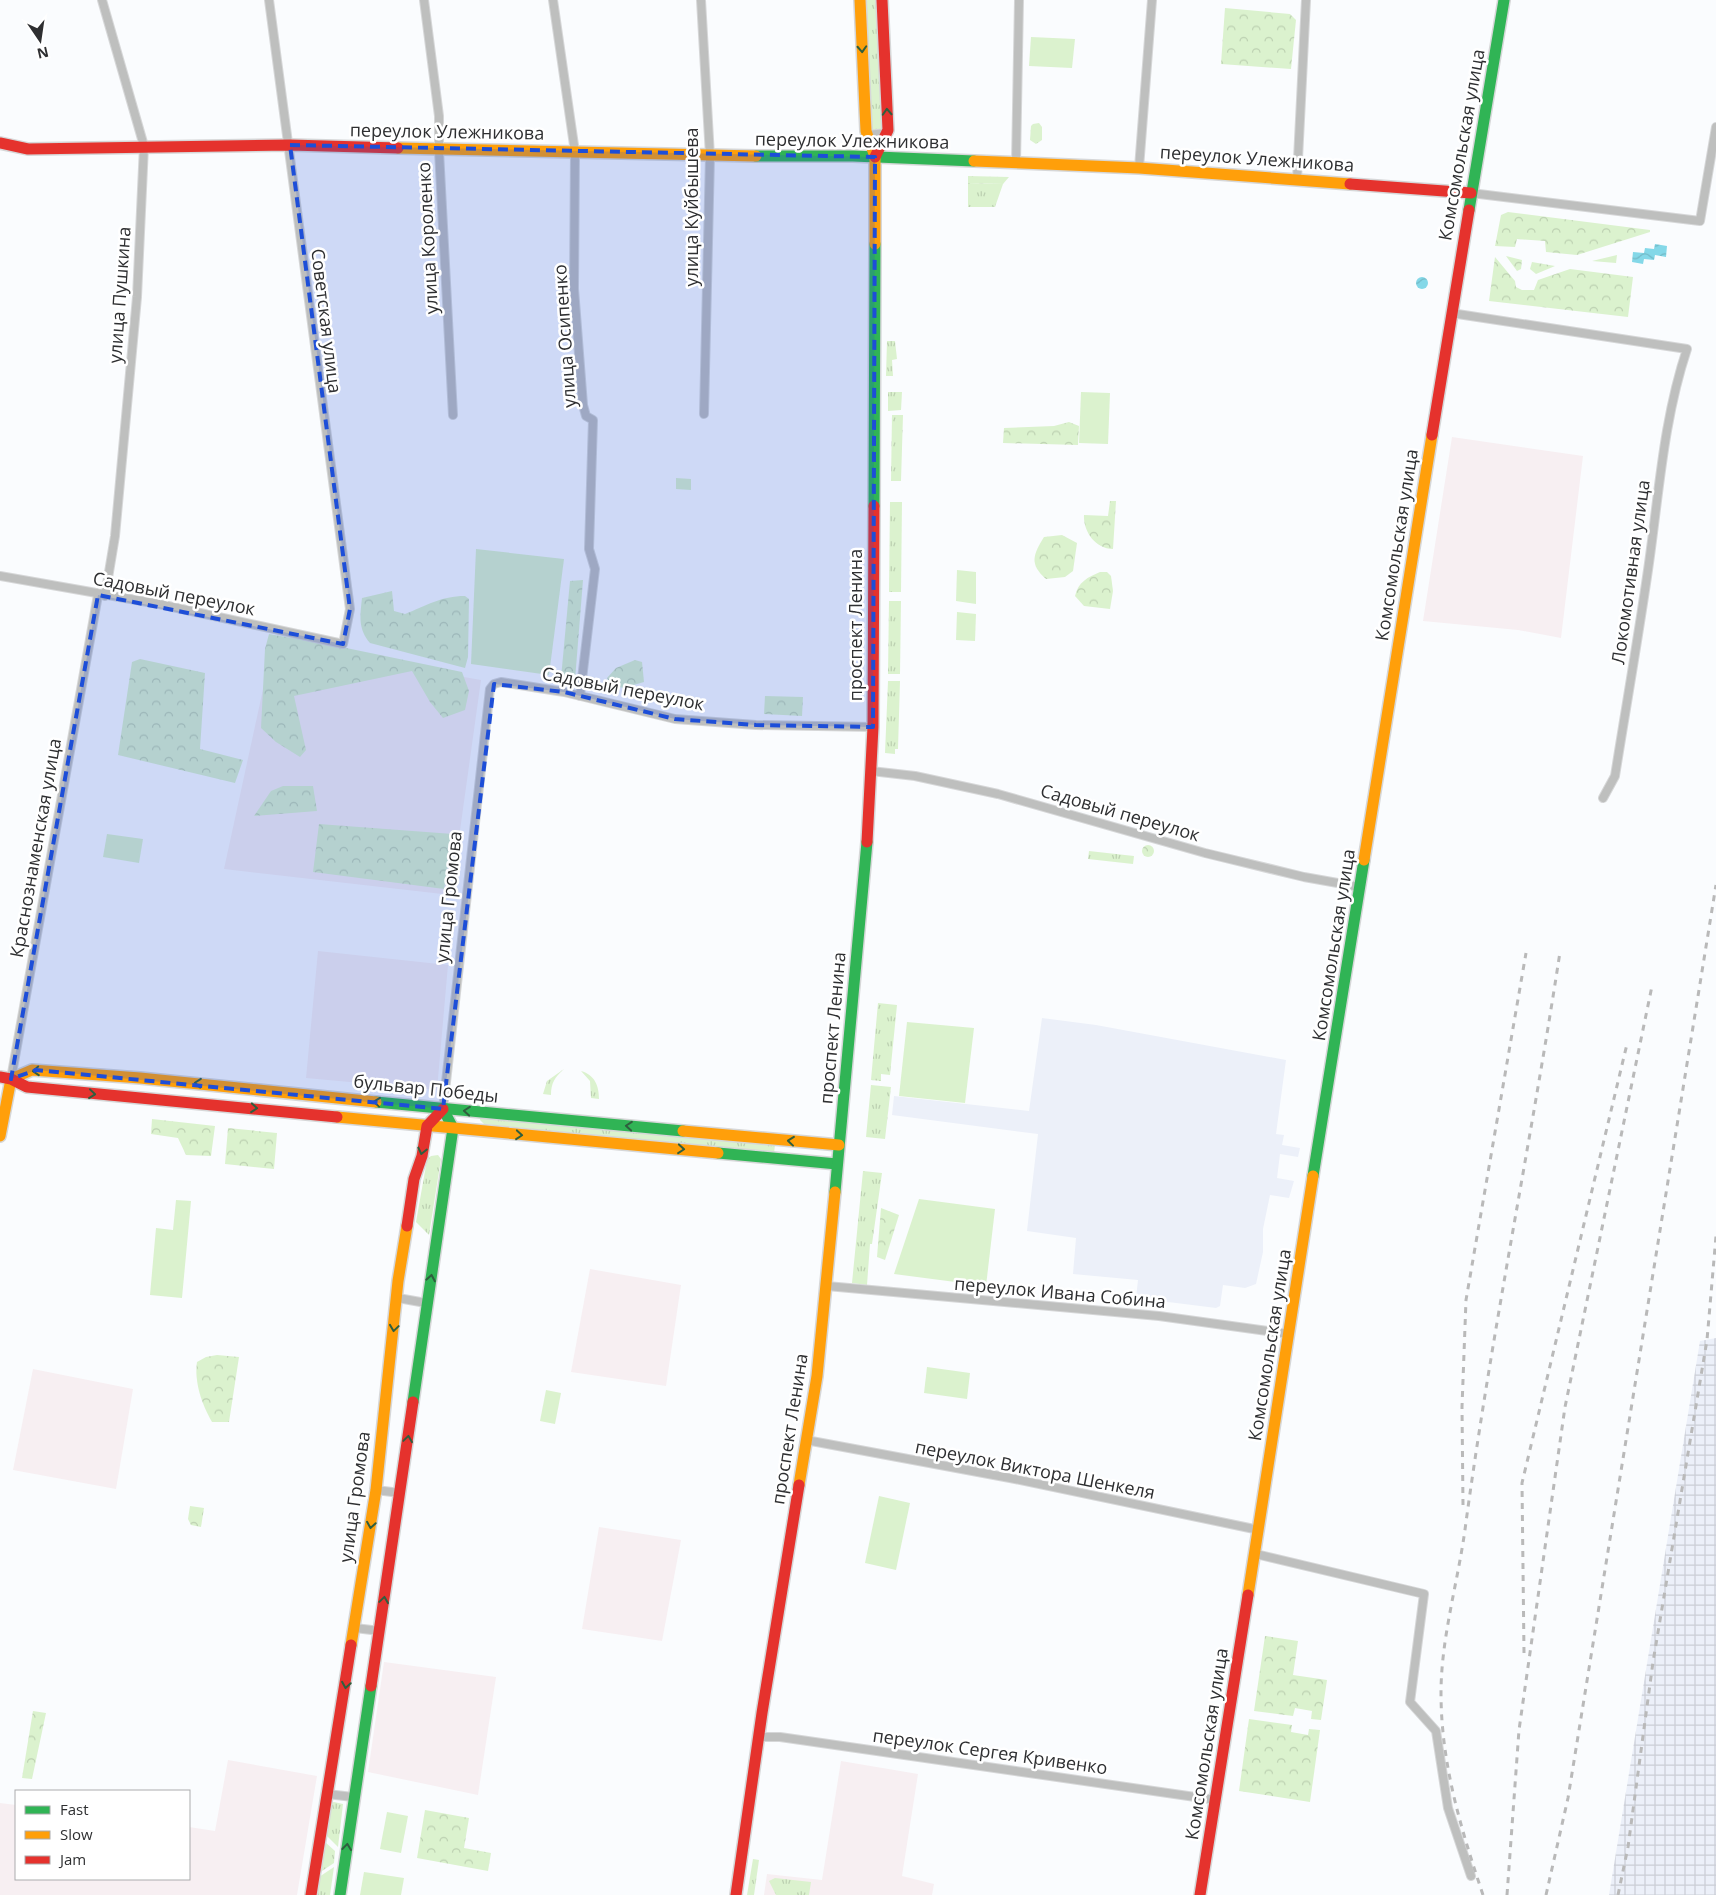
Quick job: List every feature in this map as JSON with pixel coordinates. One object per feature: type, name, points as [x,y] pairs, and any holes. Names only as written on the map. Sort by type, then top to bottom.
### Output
[{"type":"main road","name":"проспект Ленина","points":[[736,1895],[759,1737],[817,1376],[865,870],[873,727],[875,157],[867,135],[860,0]]},
{"type":"main road","name":"проспект Ленина","points":[[875,157],[887,134],[882,0]]},
{"type":"main road","name":"Комсомольская улица","points":[[1200,1895],[1256,1554],[1451,312],[1504,0]]},
{"type":"main road","name":"переулок Улежникова","points":[[0,143],[28,148],[290,145],[439,151],[875,157],[1139,168],[1471,193]]},
{"type":"main road","name":"бульвар Победы","points":[[5,1078],[32,1070],[140,1078],[443,1109],[839,1145]]},
{"type":"main road","name":"бульвар Победы","points":[[5,1078],[27,1087],[137,1099],[220,1105],[837,1164]]},
{"type":"main road","name":"Краснознаменская улица","points":[[0,1136],[5,1078]]},
{"type":"main road","points":[[137,1099],[140,1078]]},
{"type":"main road","points":[[220,1105],[223,1086]]},
{"type":"main road","points":[[340,1895],[453,1128],[443,1109],[427,1126]]},
{"type":"main road","name":"улица Громова","points":[[311,1895],[376,1490],[398,1298],[398,1281],[414,1179],[422,1156],[427,1126]]},
{"type":"street","name":"улица Пушкина","points":[[102,0],[144,146],[137,297],[115,536],[102,595]]},
{"type":"street","name":"Советская улица","points":[[269,0],[290,145],[326,438],[350,609],[343,644]]},
{"type":"street","name":"улица Короленко","points":[[424,0],[439,116],[439,151],[453,415]]},
{"type":"street","name":"улица Осипенко","points":[[553,0],[575,152],[574,289],[583,404],[586,416],[593,420],[589,549],[595,569],[580,696]]},
{"type":"street","name":"улица Куйбышева","points":[[701,0],[710,156],[704,414]]},
{"type":"street","points":[[1016,163],[1019,0]]},
{"type":"street","points":[[1139,168],[1152,0]]},
{"type":"street","points":[[1297,179],[1306,0]]},
{"type":"street","name":"переулок Улежникова","points":[[1471,193],[1700,221],[1716,127]]},
{"type":"street","points":[[867,135],[887,134]]},
{"type":"street","name":"Локомотивная улица","points":[[1451,312],[1687,349],[1675,384],[1666,426],[1648,570],[1615,776],[1603,798]]},
{"type":"street","name":"Садовый переулок","points":[[0,576],[164,605],[343,644]]},
{"type":"street","name":"Краснознаменская улица","points":[[5,1078],[102,595]]},
{"type":"street","name":"Садовый переулок","points":[[490,690],[494,684],[501,682],[580,696],[675,719],[756,725],[873,727]]},
{"type":"street","name":"улица Громова","points":[[443,1109],[490,690]]},
{"type":"street","name":"Садовый переулок","points":[[871,772],[915,776],[980,790],[1205,853],[1296,875],[1360,887]]},
{"type":"street","name":"переулок Ивана Собина","points":[[827,1286],[1159,1316],[1290,1334]]},
{"type":"street","points":[[398,1298],[426,1303]]},
{"type":"street","name":"переулок Виктора Шенкеля","points":[[806,1440],[1010,1478],[1259,1530]]},
{"type":"street","points":[[376,1490],[400,1493]]},
{"type":"street","points":[[1256,1554],[1424,1594],[1410,1702],[1436,1731],[1448,1808],[1471,1876]]},
{"type":"street","points":[[355,1628],[380,1632]]},
{"type":"street","name":"переулок Сергея Кривенко","points":[[759,1737],[780,1737],[1216,1800]]},
{"type":"street","points":[[327,1794],[353,1797]]},
{"type":"highlighted area","points":[[290,145],[875,157],[873,727],[756,725],[675,719],[564,692],[494,684],[443,1109],[36,1070],[11,1079],[98,595],[343,644],[350,609]]},
{"type":"shaded area","points":[[1452,437],[1583,456],[1561,638],[1518,630],[1423,621]]},
{"type":"shaded area","points":[[273,643],[481,680],[451,895],[224,869]]},
{"type":"shaded area","points":[[318,951],[448,965],[437,1090],[306,1078]]},
{"type":"shaded area","points":[[1042,1018],[1096,1025],[1286,1060],[1276,1134],[1284,1135],[1282,1145],[1300,1148],[1298,1157],[1280,1154],[1277,1178],[1294,1181],[1289,1198],[1270,1195],[1263,1229],[1263,1252],[1256,1284],[1245,1288],[1223,1285],[1220,1306],[1216,1308],[1136,1298],[1138,1280],[1073,1274],[1076,1238],[1027,1231],[1038,1134],[892,1115],[894,1096],[1029,1111]]},
{"type":"shaded area","points":[[590,1269],[681,1285],[666,1386],[571,1372]]},
{"type":"shaded area","points":[[1716,1338],[1716,1895],[1609,1895],[1700,1341]]},
{"type":"shaded area","points":[[33,1369],[133,1389],[116,1489],[13,1470]]},
{"type":"shaded area","points":[[599,1527],[681,1540],[662,1641],[582,1629]]},
{"type":"shaded area","points":[[384,1662],[496,1677],[478,1795],[368,1772]]},
{"type":"shaded area","points":[[228,1760],[317,1776],[297,1895],[0,1895],[0,1803],[15,1805],[15,1880],[190,1880],[190,1827],[215,1831]]},
{"type":"shaded area","points":[[841,1761],[918,1774],[902,1876],[934,1884],[932,1895],[764,1895],[767,1874],[822,1880]]},
{"type":"green space","points":[[863,0],[879,0],[886,130],[869,131]]},
{"type":"green space","points":[[1225,8],[1290,14],[1296,20],[1291,69],[1221,64]]},
{"type":"green space","points":[[1031,37],[1075,39],[1072,68],[1029,66]]},
{"type":"green space","points":[[1039,123],[1042,127],[1042,140],[1036,144],[1030,140],[1031,126]]},
{"type":"green space","points":[[968,176],[1009,177],[1003,184],[968,183]]},
{"type":"green space","points":[[968,183],[1003,184],[995,207],[968,207]]},
{"type":"green space","points":[[1508,212],[1650,230],[1650,232],[1577,255],[1546,252],[1545,241],[1517,239],[1515,247],[1495,246],[1501,215]]},
{"type":"green space","points":[[1617,255],[1616,263],[1592,261]]},
{"type":"green space","points":[[1506,256],[1522,260],[1521,269],[1517,271]]},
{"type":"green space","points":[[1495,257],[1515,281],[1516,287],[1522,290],[1534,290],[1538,280],[1570,269],[1633,277],[1628,317],[1489,301]]},
{"type":"green space","points":[[1532,262],[1555,266],[1536,274],[1530,269]]},
{"type":"green space","points":[[887,341],[895,341],[897,359],[892,360],[893,376],[886,376]]},
{"type":"green space","points":[[888,392],[902,392],[901,410],[888,411]]},
{"type":"green space","points":[[1081,392],[1110,393],[1108,444],[1079,443]]},
{"type":"green space","points":[[892,415],[903,415],[901,481],[891,481]]},
{"type":"green space","points":[[1069,422],[1079,426],[1078,445],[1003,443],[1004,428],[1054,426]]},
{"type":"green space","points":[[676,478],[691,479],[691,490],[676,489]]},
{"type":"green space","points":[[1110,501],[1116,501],[1113,549],[1101,546],[1091,538],[1084,521],[1084,515],[1108,516]]},
{"type":"green space","points":[[890,502],[902,502],[901,592],[889,592]]},
{"type":"green space","points":[[1062,535],[1077,543],[1073,571],[1065,577],[1046,579],[1037,569],[1034,559],[1035,554],[1044,537]]},
{"type":"green space","points":[[476,549],[564,559],[549,675],[471,664]]},
{"type":"green space","points":[[957,570],[976,572],[976,604],[956,601]]},
{"type":"green space","points":[[1100,572],[1107,572],[1111,576],[1113,591],[1110,609],[1084,606],[1075,596],[1078,587],[1084,581]]},
{"type":"green space","points":[[583,580],[575,680],[561,678],[570,581]]},
{"type":"green space","points":[[392,591],[394,611],[405,614],[434,602],[456,596],[465,596],[469,599],[468,657],[465,668],[370,643],[363,633],[360,616],[362,598]]},
{"type":"green space","points":[[889,601],[901,601],[900,674],[888,674]]},
{"type":"green space","points":[[957,612],[976,614],[975,641],[956,640]]},
{"type":"green space","points":[[269,634],[462,672],[469,691],[465,710],[443,718],[430,702],[412,671],[294,696],[306,750],[300,757],[276,742],[261,728],[265,649]]},
{"type":"green space","points":[[140,659],[205,673],[200,749],[243,760],[235,783],[118,755],[132,662]]},
{"type":"green space","points":[[635,660],[642,662],[644,682],[623,688],[610,684],[607,678],[616,668]]},
{"type":"green space","points":[[888,681],[900,681],[898,749],[895,749],[895,754],[885,753]]},
{"type":"green space","points":[[765,696],[803,697],[802,716],[764,714]]},
{"type":"green space","points":[[283,786],[313,786],[317,811],[254,816],[271,791]]},
{"type":"green space","points":[[319,824],[453,834],[444,889],[313,872]]},
{"type":"green space","points":[[107,834],[143,839],[139,863],[103,857]]},
{"type":"green space","points":[[1146,845],[1150,845],[1154,851],[1150,857],[1146,857],[1142,853],[1142,849]]},
{"type":"green space","points":[[1089,851],[1134,856],[1133,864],[1088,859]]},
{"type":"green space","points":[[878,1003],[897,1005],[890,1075],[881,1074],[881,1081],[871,1080]]},
{"type":"green space","points":[[907,1022],[974,1028],[965,1103],[899,1096]]},
{"type":"green space","points":[[564,1069],[554,1080],[551,1095],[543,1094],[547,1081]]},
{"type":"green space","points":[[581,1071],[593,1078],[598,1090],[599,1099],[591,1098],[590,1081]]},
{"type":"green space","points":[[871,1085],[891,1087],[885,1139],[866,1137]]},
{"type":"green space","points":[[480,1117],[775,1144],[774,1154],[484,1124]]},
{"type":"green space","points":[[152,1119],[215,1126],[211,1156],[186,1155],[178,1138],[151,1134]]},
{"type":"green space","points":[[228,1128],[277,1133],[274,1169],[225,1164]]},
{"type":"green space","points":[[438,1155],[441,1159],[429,1235],[416,1222],[427,1160],[431,1156]]},
{"type":"green space","points":[[863,1171],[882,1173],[872,1244],[870,1244],[867,1285],[852,1283]]},
{"type":"green space","points":[[919,1199],[995,1209],[986,1286],[894,1274]]},
{"type":"green space","points":[[176,1200],[191,1201],[182,1298],[150,1295],[156,1228],[173,1230]]},
{"type":"green space","points":[[881,1208],[899,1215],[885,1260],[877,1257]]},
{"type":"green space","points":[[217,1355],[239,1357],[229,1422],[212,1422],[202,1401],[198,1385],[197,1362],[206,1357]]},
{"type":"green space","points":[[927,1367],[970,1373],[967,1399],[924,1393]]},
{"type":"green space","points":[[546,1390],[561,1393],[555,1424],[540,1421]]},
{"type":"green space","points":[[879,1496],[910,1503],[896,1570],[865,1563]]},
{"type":"green space","points":[[190,1506],[204,1508],[201,1527],[191,1525],[188,1519]]},
{"type":"green space","points":[[1265,1636],[1298,1641],[1293,1675],[1327,1680],[1321,1720],[1311,1719],[1312,1711],[1295,1708],[1293,1716],[1254,1711]]},
{"type":"green space","points":[[33,1711],[46,1713],[32,1779],[22,1778]]},
{"type":"green space","points":[[1249,1719],[1292,1725],[1291,1732],[1308,1735],[1309,1729],[1320,1730],[1310,1802],[1239,1791]]},
{"type":"green space","points":[[330,1803],[343,1804],[338,1847],[327,1836]]},
{"type":"green space","points":[[425,1810],[469,1818],[464,1848],[491,1853],[488,1871],[417,1858]]},
{"type":"green space","points":[[387,1812],[408,1816],[401,1853],[380,1849]]},
{"type":"green space","points":[[324,1841],[335,1851],[334,1863],[319,1873]]},
{"type":"green space","points":[[753,1859],[759,1860],[754,1895],[747,1895]]},
{"type":"green space","points":[[334,1867],[330,1895],[317,1895],[319,1877]]},
{"type":"green space","points":[[364,1872],[404,1878],[401,1895],[360,1895]]},
{"type":"green space","points":[[775,1878],[811,1882],[809,1895],[776,1895],[769,1881]]},
{"type":"water","points":[[1655,244],[1667,246],[1666,257],[1655,255],[1654,260],[1644,259],[1643,264],[1632,262],[1633,252],[1644,253],[1645,248],[1654,249]]},
{"type":"water","points":[[1424,277],[1427,278],[1427,288],[1420,289],[1417,288],[1416,281],[1417,278]]},
{"type":"railway","points":[[1546,1895],[1568,1798],[1716,885]]},
{"type":"railway","points":[[1483,1895],[1467,1846],[1448,1771],[1442,1719],[1442,1672],[1447,1629],[1463,1543],[1476,1450],[1560,952]]},
{"type":"railway","points":[[1463,1505],[1462,1407],[1466,1300],[1526,953]]},
{"type":"railway","points":[[1507,1895],[1519,1730],[1565,1407],[1652,986]]},
{"type":"railway","points":[[1524,1653],[1522,1483],[1627,1044]]},
{"type":"railway","points":[[1618,1895],[1628,1847],[1653,1662],[1707,1340],[1716,1236]]},
{"type":"traffic: fast","points":[[1469,210],[1504,0]]},
{"type":"traffic: fast","points":[[756,156],[853,156],[974,161]]},
{"type":"traffic: fast","points":[[874,506],[875,244]]},
{"type":"traffic: fast","points":[[835,1192],[867,842]]},
{"type":"traffic: fast","points":[[1313,1176],[1364,860]]},
{"type":"traffic: fast","points":[[376,1102],[683,1131]]},
{"type":"traffic: fast","points":[[413,1402],[453,1128],[443,1109]]},
{"type":"traffic: fast","points":[[718,1153],[837,1164]]},
{"type":"traffic: fast","points":[[340,1895],[371,1686]]},
{"type":"traffic: slow","points":[[860,0],[866,131],[875,157],[875,244]]},
{"type":"traffic: slow","points":[[398,148],[756,156]]},
{"type":"traffic: slow","points":[[974,161],[1139,168],[1350,184]]},
{"type":"traffic: slow","points":[[1364,860],[1432,435]]},
{"type":"traffic: slow","points":[[11,1079],[32,1070],[140,1078],[376,1102]]},
{"type":"traffic: slow","points":[[0,1136],[11,1079]]},
{"type":"traffic: slow","points":[[337,1117],[718,1153]]},
{"type":"traffic: slow","points":[[683,1131],[839,1145]]},
{"type":"traffic: slow","points":[[1248,1595],[1313,1176]]},
{"type":"traffic: slow","points":[[799,1485],[817,1376],[835,1192]]},
{"type":"traffic: slow","points":[[351,1645],[376,1490],[398,1281],[407,1226]]},
{"type":"traffic: jam","points":[[875,157],[888,130],[882,0]]},
{"type":"traffic: jam","points":[[0,143],[28,149],[290,145],[398,148]]},
{"type":"traffic: jam","points":[[1350,184],[1471,193]]},
{"type":"traffic: jam","points":[[1432,435],[1469,210]]},
{"type":"traffic: jam","points":[[867,842],[873,727],[874,506]]},
{"type":"traffic: jam","points":[[0,1077],[11,1079],[27,1087],[337,1117]]},
{"type":"traffic: jam","points":[[407,1226],[414,1179],[422,1156],[427,1126],[443,1109]]},
{"type":"traffic: jam","points":[[371,1686],[413,1402]]},
{"type":"traffic: jam","points":[[736,1895],[762,1713],[799,1485]]},
{"type":"traffic: jam","points":[[1200,1895],[1248,1595]]},
{"type":"traffic: jam","points":[[311,1895],[351,1645]]}]
